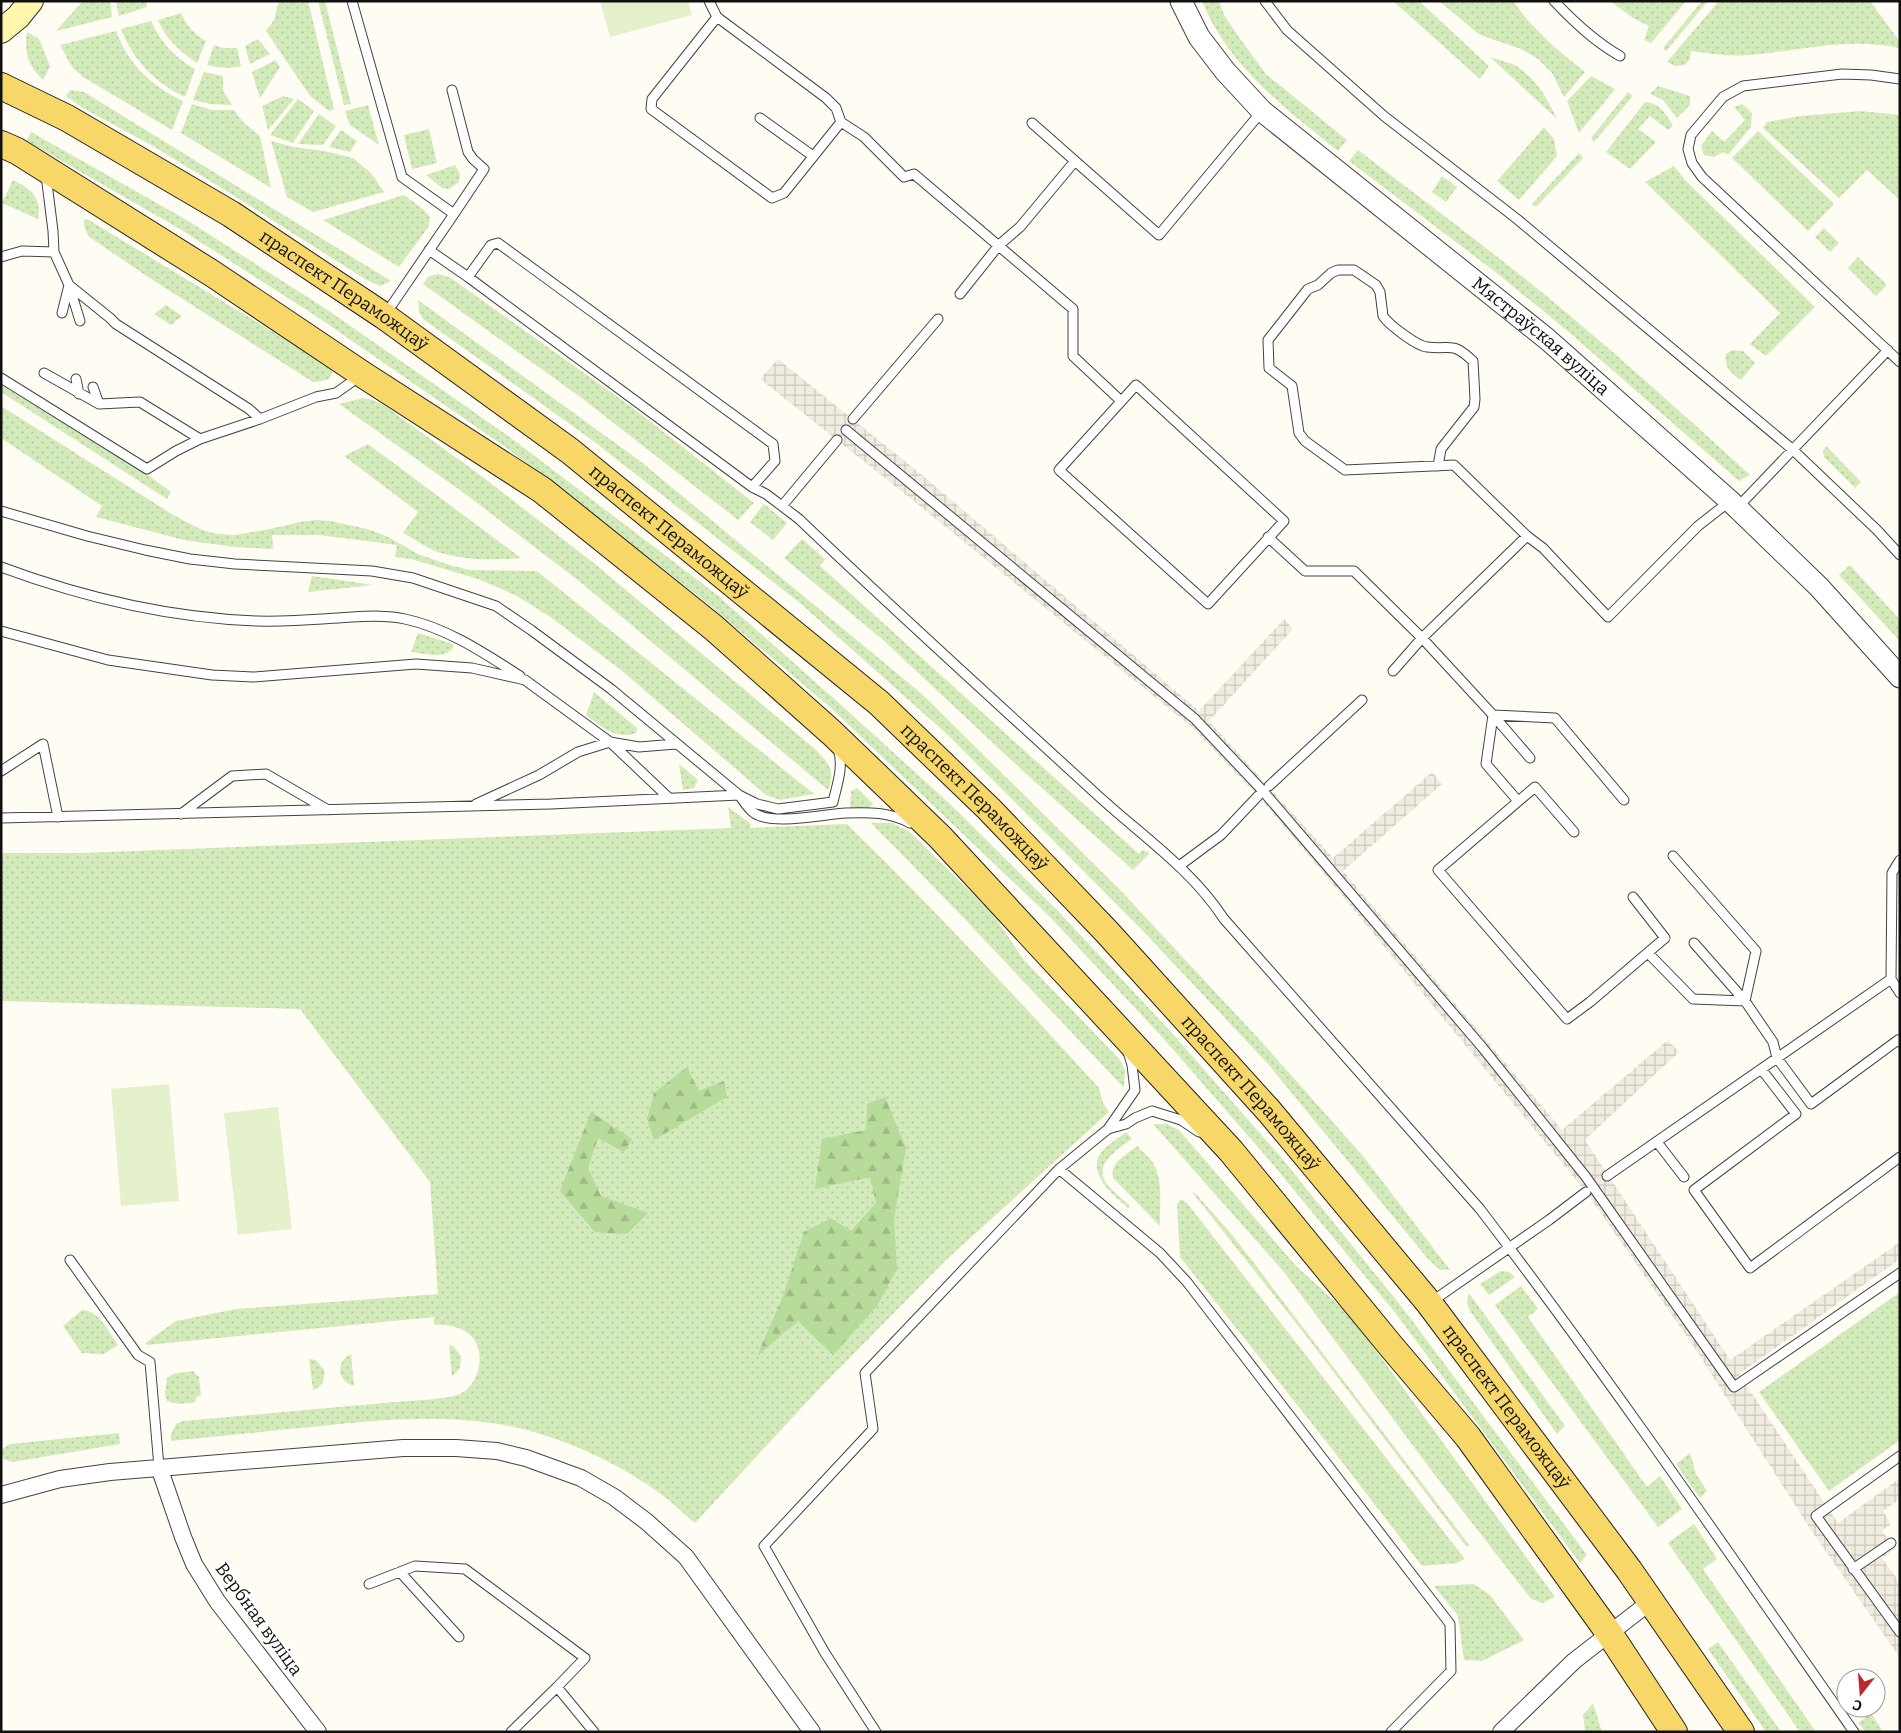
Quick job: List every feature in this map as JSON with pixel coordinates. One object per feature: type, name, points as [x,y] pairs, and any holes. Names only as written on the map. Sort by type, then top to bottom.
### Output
[{"type":"main road","points":[[1,31],[18,17],[30,1]]},
{"type":"main road","name":"праспект Пераможцаў","points":[[1,86],[67,118],[231,214],[384,316],[570,451],[879,703],[989,809],[1107,932],[1269,1111],[1429,1303],[1629,1570],[1741,1732]]},
{"type":"main road","points":[[1,144],[17,151],[213,274],[362,374],[542,490],[714,628],[832,733],[940,838],[1231,1151],[1468,1437],[1608,1633],[1674,1732]]},
{"type":"street","name":"Мястраўская вуліца","points":[[1181,1],[1199,37],[1225,72],[1262,111],[1547,338],[1733,505],[1819,587],[1900,677]]},
{"type":"street","points":[[4,1497],[60,1479],[159,1467],[403,1448],[456,1448],[497,1451],[516,1455],[581,1478],[614,1497],[648,1522],[686,1558],[812,1732]]},
{"type":"street","name":"Вербная вуліца","points":[[159,1467],[183,1537],[199,1572],[216,1601],[318,1732]]},
{"type":"street","points":[[1502,1732],[1574,1661],[1650,1602]]},
{"type":"lane","points":[[352,1],[402,177],[454,214]]},
{"type":"lane","points":[[709,1],[717,17],[826,98],[836,108],[841,122],[864,137],[904,177],[914,174],[1073,309],[1073,356],[1122,401]]},
{"type":"lane","points":[[1265,1],[1286,30],[1384,116],[1517,219],[1792,449],[1877,530],[1900,556]]},
{"type":"lane","points":[[1554,1],[1573,21],[1600,44],[1620,56]]},
{"type":"lane","points":[[717,17],[652,99],[651,109],[772,198],[784,193],[841,122]]},
{"type":"lane","points":[[1900,79],[1842,74],[1743,86],[1723,97],[1691,135],[1688,149],[1692,163],[1702,177],[1900,362]]},
{"type":"lane","points":[[384,316],[484,169],[468,152],[452,90]]},
{"type":"lane","points":[[1032,123],[1159,235],[1262,111]]},
{"type":"lane","points":[[760,118],[813,156]]},
{"type":"lane","points":[[960,294],[999,245],[1020,227],[1075,161]]},
{"type":"lane","points":[[46,170],[54,252],[69,285],[80,321]]},
{"type":"lane","points":[[468,276],[491,245],[498,243],[773,444],[774,461],[752,487]]},
{"type":"lane","points":[[1,256],[22,250],[54,252]]},
{"type":"lane","points":[[430,250],[468,276],[752,487],[766,494],[799,519],[1103,801],[1179,866],[1211,898],[1224,919],[1480,1209],[1509,1246],[1550,1300],[1697,1506],[1854,1732]]},
{"type":"lane","points":[[1438,466],[1441,449],[1474,407],[1473,362],[1462,351],[1450,346],[1428,348],[1418,345],[1383,316],[1380,292],[1376,285],[1354,270],[1338,270],[1331,273],[1321,283],[1308,289],[1268,340],[1269,368],[1292,386],[1299,433],[1305,441],[1345,470],[1438,466],[1454,465],[1543,548],[1608,617],[1698,526],[1733,505],[1792,449],[1888,350]]},
{"type":"lane","points":[[62,313],[69,285]]},
{"type":"lane","points":[[69,285],[116,324],[250,409],[260,419]]},
{"type":"lane","points":[[853,419],[938,319]]},
{"type":"lane","points":[[44,373],[99,404],[140,402],[200,439]]},
{"type":"lane","points":[[1,378],[147,469],[200,439],[260,419],[316,397],[336,393],[362,374]]},
{"type":"lane","points":[[76,379],[79,394]]},
{"type":"lane","points":[[1136,385],[1284,521],[1268,538],[1208,604],[1059,470],[1136,385]]},
{"type":"lane","points":[[93,387],[99,404]]},
{"type":"lane","points":[[846,430],[1195,719],[1256,784],[1482,1048],[1586,1176],[1734,1386],[1900,1273]]},
{"type":"lane","points":[[782,506],[837,440]]},
{"type":"lane","points":[[1,511],[87,536],[190,559],[235,564],[372,571],[413,578],[496,606],[611,689],[739,795],[754,813],[778,820],[845,813],[881,813],[898,817],[940,838]]},
{"type":"lane","points":[[1393,671],[1422,638],[1528,536]]},
{"type":"lane","points":[[1268,538],[1305,571],[1354,571],[1422,638],[1530,758]]},
{"type":"lane","points":[[1,567],[70,590],[115,602],[203,617],[258,621],[373,616],[404,619],[432,627],[479,649],[525,680],[610,742],[669,798]]},
{"type":"lane","points":[[1,631],[108,660],[212,675],[253,677],[416,664],[472,668],[525,680]]},
{"type":"lane","points":[[1269,786],[1362,700]]},
{"type":"lane","points":[[1493,715],[1555,718],[1624,800]]},
{"type":"lane","points":[[1493,715],[1486,764],[1518,801]]},
{"type":"lane","points":[[1,818],[180,815],[471,806],[739,795],[757,804],[778,809],[833,802],[839,778],[840,756],[832,733]]},
{"type":"lane","points":[[471,806],[539,775],[578,752],[610,742],[639,747],[676,744]]},
{"type":"lane","points":[[1,771],[43,744],[58,817]]},
{"type":"lane","points":[[180,815],[232,776],[266,774],[329,810]]},
{"type":"lane","points":[[1574,832],[1535,787],[1438,870],[1566,1020],[1665,938],[1633,897]]},
{"type":"lane","points":[[1179,866],[1221,835],[1258,796]]},
{"type":"lane","points":[[1673,856],[1756,951],[1744,1002]]},
{"type":"lane","points":[[1900,860],[1892,873],[1892,979],[1900,993]]},
{"type":"lane","points":[[1694,943],[1744,1002],[1773,1042],[1777,1058],[1811,1104],[1898,1040],[1900,1042]]},
{"type":"lane","points":[[1648,952],[1693,999],[1744,1002]]},
{"type":"lane","points":[[1607,1176],[1892,979]]},
{"type":"lane","points":[[876,1732],[825,1653],[764,1546],[873,1429],[865,1374],[1059,1169],[1108,1129],[1135,1090],[1132,1065],[1122,1032]]},
{"type":"lane","points":[[1762,1070],[1796,1114],[1694,1190],[1750,1268],[1900,1157]]},
{"type":"lane","points":[[1108,1129],[1126,1124],[1152,1111],[1181,1120],[1231,1151]]},
{"type":"lane","points":[[1656,1142],[1684,1177]]},
{"type":"lane","points":[[1059,1169],[1160,1253],[1187,1282],[1450,1624],[1451,1671],[1391,1732]]},
{"type":"lane","points":[[1429,1303],[1549,1220],[1586,1192]]},
{"type":"lane","points":[[70,1260],[138,1355],[150,1362],[159,1467]]},
{"type":"lane","points":[[1900,1456],[1816,1516],[1900,1632]]},
{"type":"lane","points":[[1853,1569],[1891,1543]]},
{"type":"lane","points":[[369,1584],[415,1566],[465,1569],[585,1658],[511,1732]]},
{"type":"lane","points":[[400,1572],[458,1637]]},
{"type":"lane","points":[[556,1687],[594,1732]]},
{"type":"green space","points":[[83,1],[110,1],[112,17],[56,31]]},
{"type":"green space","points":[[116,1],[146,1],[147,7],[119,16]]},
{"type":"green space","points":[[279,1],[308,1],[334,109],[329,111],[310,96],[266,31],[274,20]]},
{"type":"green space","points":[[318,1],[325,1],[351,104],[344,105]]},
{"type":"green space","points":[[600,1],[688,1],[692,15],[610,37]]},
{"type":"green space","points":[[1202,1],[1219,1],[1224,15],[1266,74],[1347,140],[1338,151],[1260,85],[1227,46],[1213,24]]},
{"type":"green space","points":[[1393,1],[1419,1],[1489,66],[1480,79]]},
{"type":"green space","points":[[1439,1],[1513,1],[1546,40],[1585,72],[1564,97],[1552,73],[1538,59],[1521,49],[1480,35]]},
{"type":"green space","points":[[1610,1],[1686,1],[1651,43],[1644,40],[1649,26],[1633,18]]},
{"type":"green space","points":[[1702,1],[1708,1],[1666,51],[1663,48]]},
{"type":"green space","points":[[1719,1],[1870,1],[1900,42],[1900,48],[1879,45],[1841,44],[1741,55],[1691,51],[1690,59],[1685,65],[1675,66],[1667,62]]},
{"type":"green space","points":[[181,13],[191,29],[206,41],[197,63],[174,44],[158,20]]},
{"type":"green space","points":[[151,21],[169,49],[195,69],[185,97],[164,85],[146,69],[132,51],[121,29]]},
{"type":"green space","points":[[116,31],[127,54],[142,73],[161,89],[183,101],[172,130],[83,77],[72,67],[60,45]]},
{"type":"green space","points":[[27,32],[39,39],[50,66],[43,80],[28,58],[26,46]]},
{"type":"green space","points":[[258,39],[270,54],[250,64],[245,46]]},
{"type":"green space","points":[[214,45],[223,48],[237,48],[241,66],[224,68],[207,65]]},
{"type":"green space","points":[[1490,57],[1513,65],[1530,77],[1545,96],[1557,119]]},
{"type":"green space","points":[[276,60],[280,67],[260,98],[252,72]]},
{"type":"green space","points":[[204,72],[223,76],[223,91],[232,105],[210,104],[193,100]]},
{"type":"green space","points":[[1591,76],[1615,89],[1579,133],[1567,101]]},
{"type":"green space","points":[[1658,86],[1690,96],[1690,105],[1677,118],[1663,100],[1650,94]]},
{"type":"green space","points":[[70,90],[84,92],[391,281],[380,286],[365,279],[153,146],[83,108],[66,96]]},
{"type":"green space","points":[[1628,92],[1633,96],[1594,142],[1591,138]]},
{"type":"green space","points":[[283,96],[294,99],[268,130],[262,106]]},
{"type":"green space","points":[[298,99],[314,111],[293,143],[270,135]]},
{"type":"green space","points":[[1645,102],[1659,107],[1673,126],[1668,130],[1650,116],[1638,129],[1656,142],[1630,169],[1606,152]]},
{"type":"green space","points":[[192,104],[212,110],[234,110],[243,122],[260,136],[271,188],[181,133]]},
{"type":"green space","points":[[1742,104],[1752,113],[1751,127],[1728,155],[1723,152],[1714,157],[1704,155],[1701,146],[1712,131],[1724,142],[1745,120],[1734,107]]},
{"type":"green space","points":[[368,105],[379,145],[350,125],[345,111]]},
{"type":"green space","points":[[1861,111],[1900,115],[1900,200],[1867,170],[1839,198],[1763,128],[1767,122],[1800,116]]},
{"type":"green space","points":[[319,114],[336,126],[323,145],[298,144]]},
{"type":"green space","points":[[1544,127],[1554,139],[1557,156],[1519,200],[1497,181]]},
{"type":"green space","points":[[429,129],[437,163],[412,169],[404,135]]},
{"type":"green space","points":[[341,130],[357,141],[350,152],[329,147]]},
{"type":"green space","points":[[1758,131],[1834,204],[1808,231],[1732,158]]},
{"type":"green space","points":[[31,132],[185,219],[323,307],[511,438],[716,594],[950,804],[1058,911],[1172,1033],[1280,1156],[1405,1311],[1587,1555],[1580,1563],[1397,1315],[1270,1161],[1163,1038],[1050,917],[831,708],[706,602],[504,446],[316,316],[180,229],[27,141]]},
{"type":"green space","points":[[271,141],[353,158],[371,173],[384,192],[313,212],[287,197]]},
{"type":"green space","points":[[1358,150],[1490,251],[1568,314],[1660,393],[1750,475],[1739,481],[1570,333],[1498,274],[1349,161]]},
{"type":"green space","points":[[1579,153],[1583,158],[1536,207],[1532,204]]},
{"type":"green space","points":[[455,165],[460,174],[459,182],[449,189],[442,188],[426,175]]},
{"type":"green space","points":[[1674,166],[1685,180],[1815,307],[1766,356],[1750,344],[1780,313],[1645,182]]},
{"type":"green space","points":[[1442,176],[1457,187],[1446,202],[1432,192]]},
{"type":"green space","points":[[13,180],[30,190],[37,199],[38,219],[2,203]]},
{"type":"green space","points":[[404,195],[430,217],[429,226],[399,267],[323,220]]},
{"type":"green space","points":[[87,219],[328,365],[332,368],[330,378],[313,382],[148,277],[88,236],[84,225],[84,220]]},
{"type":"green space","points":[[1824,228],[1839,243],[1830,252],[1815,237]]},
{"type":"green space","points":[[1858,257],[1887,285],[1876,296],[1848,268]]},
{"type":"green space","points":[[438,274],[451,278],[633,408],[754,503],[738,520],[579,396],[423,284],[429,276]]},
{"type":"green space","points":[[418,300],[640,461],[922,694],[1122,892],[1259,1039],[1363,1156],[1450,1270],[1440,1270],[1428,1259],[1268,1064],[1144,932],[949,736],[800,603],[592,440],[423,319],[419,312]]},
{"type":"green space","points":[[166,305],[182,316],[171,325],[154,314]]},
{"type":"green space","points":[[1733,350],[1743,351],[1755,363],[1741,380],[1731,372],[1726,363],[1726,354]]},
{"type":"green space","points":[[1,381],[141,470],[171,492],[167,499],[1,392]]},
{"type":"green space","points":[[363,398],[373,400],[385,406],[480,475],[595,564],[815,749],[830,767],[831,777],[828,790],[579,581],[464,493],[339,404]]},
{"type":"green space","points":[[1,406],[175,516],[202,530],[218,534],[235,535],[300,522],[331,521],[371,530],[418,554],[449,565],[470,570],[537,571],[814,794],[780,800],[766,795],[621,670],[549,616],[515,595],[478,579],[411,559],[395,557],[397,545],[319,535],[272,535],[273,549],[234,547],[184,540],[96,517],[102,506],[1,438]]},
{"type":"green space","points":[[368,444],[521,558],[479,559],[448,555],[429,548],[403,533],[418,512],[344,456]]},
{"type":"green space","points":[[1826,446],[1861,482],[1855,488],[1824,457],[1823,451]]},
{"type":"green space","points":[[764,504],[787,523],[773,540],[750,522]]},
{"type":"green space","points":[[802,539],[825,559],[820,566],[1139,854],[1143,850],[1150,853],[1133,870],[1023,771],[882,639],[784,558]]},
{"type":"green space","points":[[1850,565],[1900,620],[1900,641],[1839,575]]},
{"type":"green space","points":[[312,576],[373,585],[308,592]]},
{"type":"green space","points":[[418,633],[454,645],[451,650],[442,655],[411,652]]},
{"type":"green space","points":[[594,692],[637,728],[636,733],[628,735],[615,734],[603,728],[586,715]]},
{"type":"green space","points":[[679,764],[698,780],[694,788],[683,790]]},
{"type":"green space","points":[[857,788],[873,804],[869,808],[850,809],[851,791]]},
{"type":"green space","points":[[728,807],[751,824],[750,828],[847,824],[975,954],[1099,1088],[1103,1103],[1109,1112],[946,1260],[817,1391],[695,1523],[643,1481],[602,1458],[535,1432],[491,1423],[448,1419],[385,1420],[171,1441],[171,1435],[176,1424],[183,1421],[434,1399],[453,1396],[467,1390],[476,1377],[480,1360],[477,1345],[473,1338],[465,1331],[450,1326],[434,1325],[434,1317],[147,1345],[145,1343],[176,1321],[236,1309],[438,1294],[430,1182],[300,1009],[1,1001],[1,853],[82,853],[731,828]]},
{"type":"green space","points":[[871,823],[892,823],[910,832],[993,914],[1023,959],[1120,1060],[1125,1070],[1124,1088],[958,912]]},
{"type":"green space","points":[[687,1067],[699,1091],[724,1081],[727,1097],[654,1140],[647,1119],[654,1093]]},
{"type":"green space","points":[[169,1084],[179,1201],[121,1206],[111,1089]]},
{"type":"green space","points":[[885,1097],[906,1148],[894,1219],[897,1269],[877,1306],[833,1355],[798,1321],[757,1356],[783,1296],[804,1232],[831,1218],[851,1231],[876,1203],[870,1177],[815,1189],[822,1139],[866,1130],[867,1104]]},
{"type":"green space","points":[[278,1107],[292,1229],[238,1235],[224,1113]]},
{"type":"green space","points":[[591,1112],[632,1139],[624,1152],[598,1138],[588,1168],[601,1196],[648,1213],[628,1233],[595,1232],[560,1191]]},
{"type":"green space","points":[[1153,1124],[1167,1124],[1179,1130],[1296,1266],[1351,1316],[1555,1597],[1543,1603],[1531,1599],[1431,1470],[1284,1272]]},
{"type":"green space","points":[[1126,1132],[1132,1139],[1110,1156],[1103,1168],[1103,1174],[1110,1188],[1130,1206],[1128,1208],[1110,1192],[1100,1179],[1097,1171],[1099,1156],[1104,1149]]},
{"type":"green space","points":[[1137,1146],[1153,1163],[1159,1177],[1160,1226],[1113,1178],[1116,1163]]},
{"type":"green space","points":[[1192,1192],[1196,1194],[1234,1237],[1470,1546],[1466,1546],[1307,1337]]},
{"type":"green space","points":[[1181,1199],[1187,1203],[1465,1559],[1457,1563],[1422,1566],[1180,1257],[1177,1204]]},
{"type":"green space","points":[[1501,1271],[1509,1272],[1515,1277],[1489,1295],[1480,1284]]},
{"type":"green space","points":[[1521,1286],[1538,1309],[1528,1317],[1647,1487],[1660,1476],[1682,1509],[1658,1527],[1495,1305]]},
{"type":"green space","points":[[1900,1292],[1900,1440],[1829,1491],[1759,1392]]},
{"type":"green space","points":[[1469,1293],[1565,1426],[1557,1434],[1470,1311],[1467,1303]]},
{"type":"green space","points":[[82,1310],[88,1311],[99,1318],[118,1345],[104,1354],[82,1353],[63,1326]]},
{"type":"green space","points":[[449,1344],[461,1356],[460,1368],[452,1377]]},
{"type":"green space","points":[[351,1354],[354,1386],[344,1380],[340,1371],[342,1362]]},
{"type":"green space","points":[[309,1359],[316,1360],[324,1370],[323,1382],[313,1390]]},
{"type":"green space","points":[[193,1371],[199,1377],[201,1396],[197,1396],[195,1402],[179,1404],[167,1401],[165,1393],[167,1378],[173,1374]]},
{"type":"green space","points":[[119,1433],[120,1444],[13,1462],[3,1459],[2,1449],[10,1444]]},
{"type":"green space","points":[[1690,1453],[1696,1474],[1707,1491],[1700,1498],[1676,1464]]},
{"type":"green space","points":[[1694,1524],[1717,1559],[1703,1569],[1816,1732],[1800,1732],[1668,1543]]},
{"type":"green space","points":[[1474,1584],[1490,1595],[1524,1640],[1482,1661],[1464,1660],[1458,1616],[1434,1586]]},
{"type":"green space","points":[[1718,1642],[1781,1732],[1766,1732],[1708,1649]]},
{"type":"green space","points":[[1593,1703],[1602,1732],[1585,1732],[1583,1715]]},
{"type":"green space","points":[[1864,1718],[1874,1718],[1883,1732],[1866,1732],[1858,1723]]},
{"type":"shaded area","points":[[778,359],[922,475],[1199,711],[1284,619],[1293,629],[1209,721],[1333,858],[1432,772],[1442,784],[1343,871],[1562,1130],[1668,1040],[1679,1052],[1585,1140],[1730,1360],[1900,1242],[1900,1259],[1739,1374],[1838,1523],[1900,1478],[1900,1499],[1883,1511],[1891,1524],[1882,1531],[1895,1549],[1882,1558],[1900,1583],[1900,1658],[1811,1530],[1692,1344],[1586,1192],[1258,796],[1193,728],[760,379]]}]
